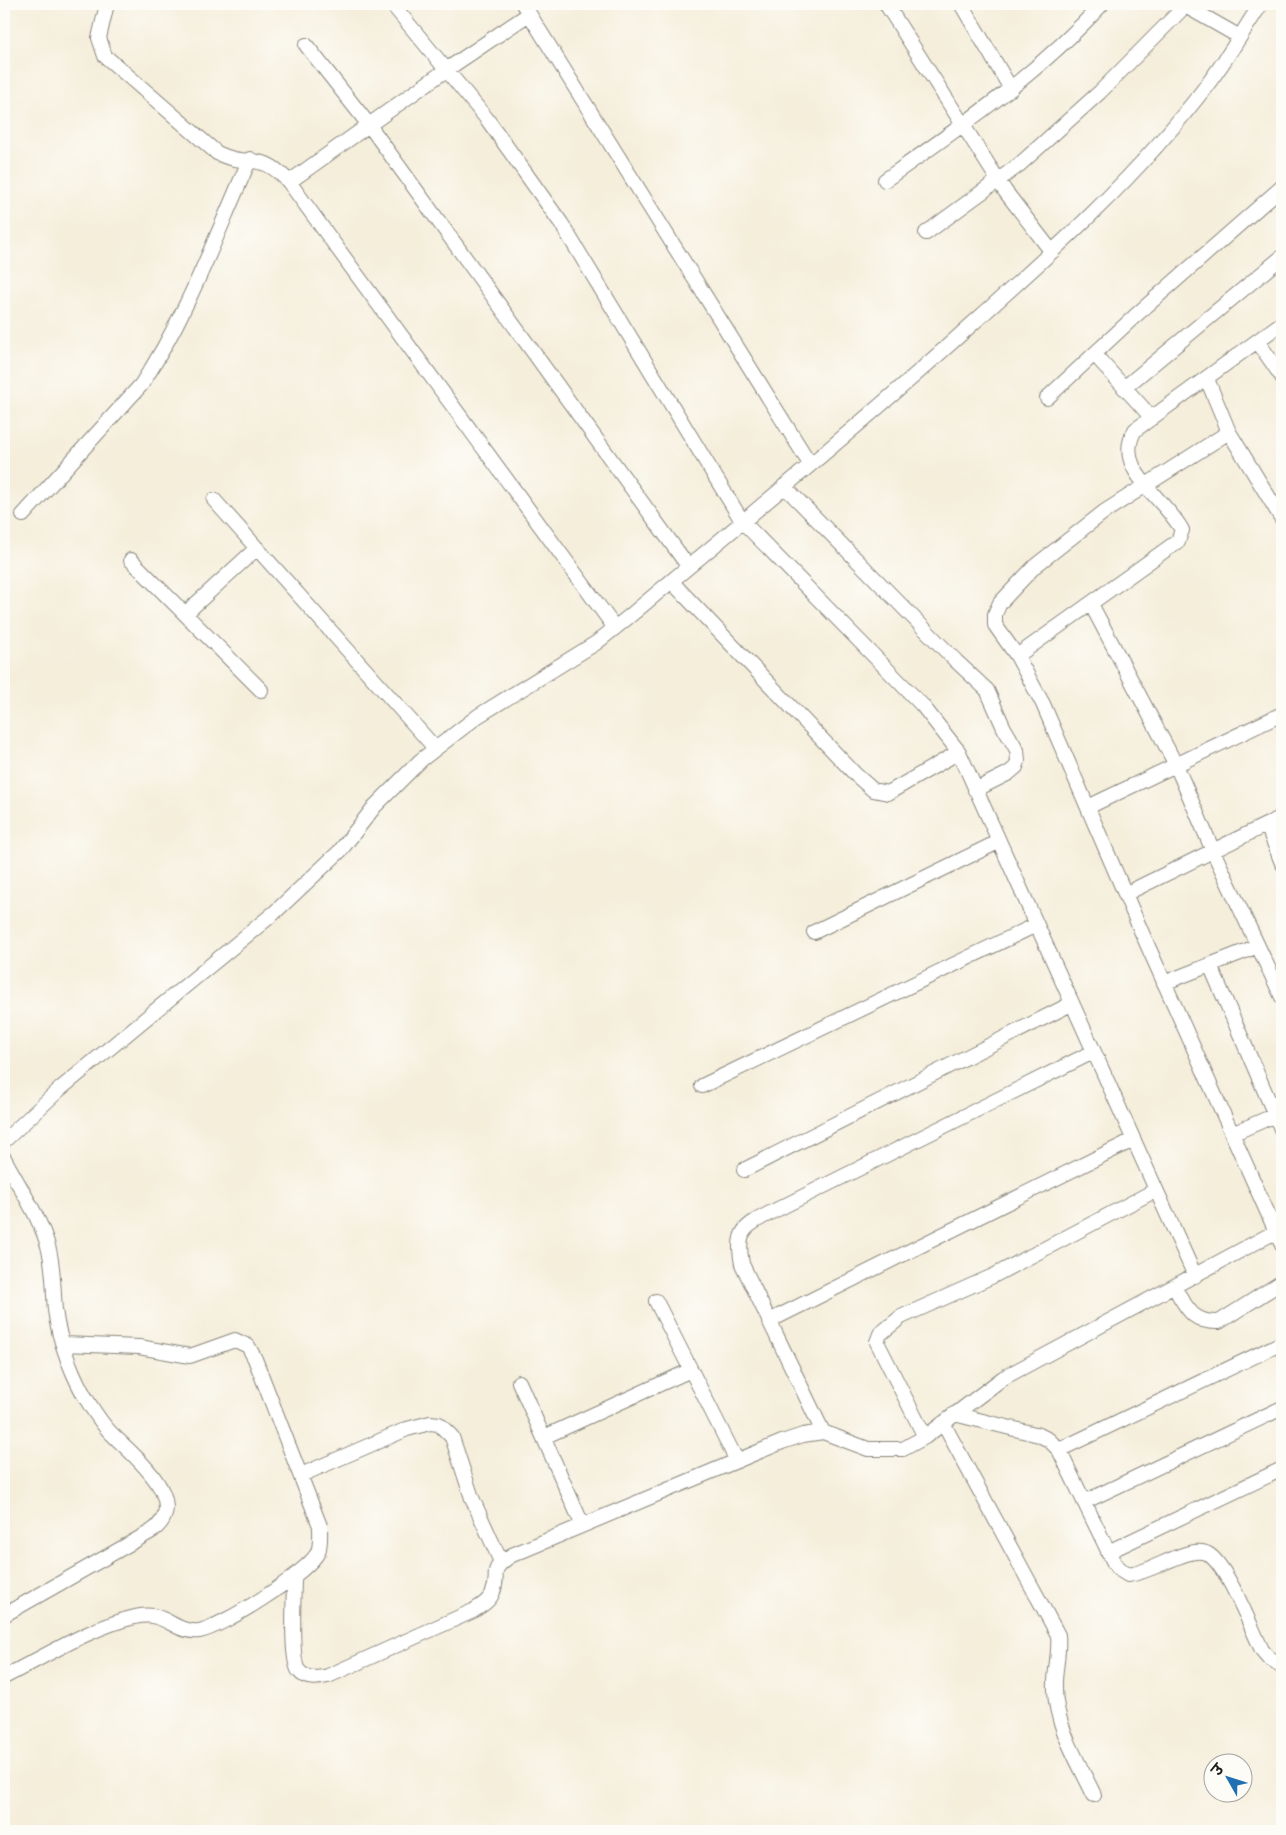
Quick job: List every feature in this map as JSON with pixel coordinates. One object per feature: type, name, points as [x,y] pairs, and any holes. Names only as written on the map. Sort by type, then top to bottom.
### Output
[{"type":"street","points":[[106,4],[99,38],[105,56],[217,153],[234,161],[250,159],[262,161],[277,169],[289,182],[615,628]]},
{"type":"street","points":[[392,4],[487,119],[561,223],[742,521],[922,705],[960,752],[998,842],[1194,1276]]},
{"type":"street","points":[[886,4],[999,182],[1052,252]]},
{"type":"street","points":[[961,4],[1011,89]]},
{"type":"street","points":[[885,180],[963,126],[1011,89],[1080,27],[1102,4]]},
{"type":"street","points":[[4,1141],[60,1089],[274,914],[340,851],[390,790],[435,748],[478,716],[596,643],[615,628],[887,400],[1052,252],[1110,196],[1171,130],[1221,66],[1261,4]]},
{"type":"street","points":[[926,233],[999,182],[1100,92],[1184,5],[1240,37]]},
{"type":"street","points":[[289,182],[446,70],[526,9],[810,464]]},
{"type":"street","points":[[306,45],[369,125],[688,566]]},
{"type":"street","points":[[23,515],[141,385],[153,367],[172,333],[250,159]]},
{"type":"street","points":[[1047,398],[1141,311],[1282,187]]},
{"type":"street","points":[[1124,388],[1282,257]]},
{"type":"street","points":[[1017,656],[1178,541],[1182,530],[1174,517],[1133,468],[1128,454],[1128,442],[1135,430],[1207,380],[1282,324]]},
{"type":"street","points":[[1258,342],[1282,377]]},
{"type":"street","points":[[1095,355],[1152,418]]},
{"type":"street","points":[[1207,380],[1229,432],[1282,519]]},
{"type":"street","points":[[1229,432],[1104,512],[1036,566],[1000,602],[995,614],[995,625],[1017,656],[1043,704],[1164,983],[1282,1245]]},
{"type":"street","points":[[784,486],[956,661],[987,690],[1016,750],[1018,761],[1016,767],[1009,773],[975,790]]},
{"type":"street","points":[[214,500],[435,748]]},
{"type":"street","points":[[185,614],[257,548]]},
{"type":"street","points":[[131,560],[261,690]]},
{"type":"street","points":[[671,581],[856,775],[873,790],[888,793],[960,752]]},
{"type":"street","points":[[1091,604],[1176,765],[1213,851],[1282,997]]},
{"type":"street","points":[[1088,807],[1282,714]]},
{"type":"street","points":[[1125,894],[1282,817]]},
{"type":"street","points":[[1267,825],[1282,863]]},
{"type":"street","points":[[814,932],[998,842]]},
{"type":"street","points":[[702,1086],[1036,925]]},
{"type":"street","points":[[1164,983],[1258,946]]},
{"type":"street","points":[[1210,965],[1279,1113],[1282,1131]]},
{"type":"street","points":[[744,1170],[1072,1004]]},
{"type":"street","points":[[823,1432],[742,1264],[739,1238],[746,1227],[772,1212],[1093,1052]]},
{"type":"street","points":[[1232,1134],[1279,1113]]},
{"type":"street","points":[[769,1321],[1132,1140]]},
{"type":"street","points":[[4,1158],[48,1244],[55,1311],[64,1344],[79,1385],[102,1422],[143,1462],[156,1480],[165,1502],[166,1515],[163,1524],[152,1531],[4,1615]]},
{"type":"street","points":[[925,1437],[877,1342],[880,1334],[901,1317],[993,1276],[1156,1190]]},
{"type":"street","points":[[294,1578],[295,1662],[298,1671],[305,1676],[315,1678],[328,1676],[474,1611],[487,1602],[494,1591],[495,1570],[501,1562],[531,1546],[737,1461],[803,1435],[823,1432],[862,1447],[887,1450],[903,1449],[925,1437],[1012,1373],[1277,1231]]},
{"type":"street","points":[[1174,1287],[1192,1314],[1207,1323],[1219,1322],[1282,1282]]},
{"type":"street","points":[[656,1300],[737,1461]]},
{"type":"street","points":[[4,1677],[83,1637],[134,1617],[148,1614],[160,1616],[185,1630],[199,1631],[233,1614],[294,1578],[317,1553],[320,1543],[320,1526],[301,1475],[256,1359],[243,1342],[235,1340],[190,1356],[138,1347],[64,1344]]},
{"type":"street","points":[[1059,1450],[1282,1344]]},
{"type":"street","points":[[544,1437],[691,1370]]},
{"type":"street","points":[[519,1382],[582,1524]]},
{"type":"street","points":[[1084,1502],[1282,1408]]},
{"type":"street","points":[[954,1414],[1039,1435],[1049,1440],[1059,1450],[1108,1552],[1120,1570],[1128,1575],[1186,1554],[1198,1551],[1207,1553],[1220,1566],[1228,1579],[1262,1650],[1268,1657],[1282,1666]]},
{"type":"street","points":[[301,1475],[407,1429],[430,1423],[438,1424],[452,1437],[472,1498],[501,1562]]},
{"type":"street","points":[[943,1423],[1058,1634],[1059,1648],[1055,1689],[1057,1707],[1094,1795]]},
{"type":"street","points":[[1108,1552],[1282,1469]]}]
